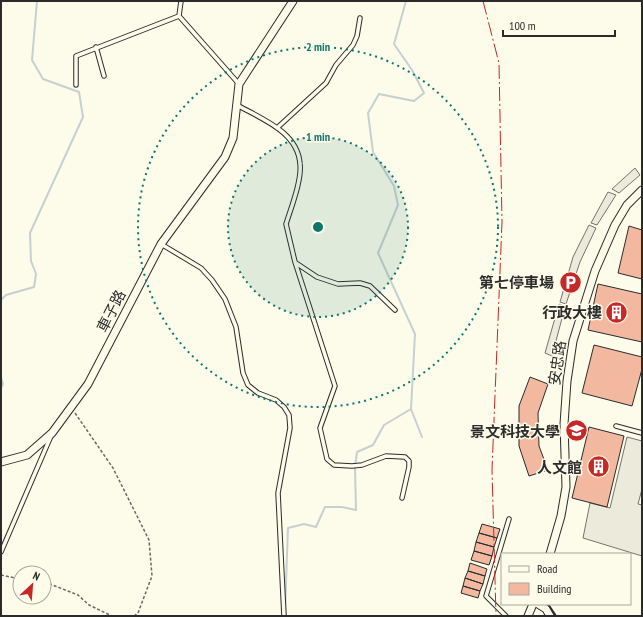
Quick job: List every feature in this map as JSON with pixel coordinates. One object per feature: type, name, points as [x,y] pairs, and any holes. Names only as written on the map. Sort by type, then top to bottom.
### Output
[{"type":"street","name":"車子路","points":[[52,433],[72,408],[88,384],[161,244],[225,157],[233,138],[240,84],[293,1]]},
{"type":"street","name":"安忠路","points":[[550,553],[561,516],[565,492],[564,424],[567,381],[573,341],[595,271],[615,225],[627,205],[642,190]]},
{"type":"street","points":[[1,462],[27,455],[52,433]]},
{"type":"street","points":[[528,616],[533,605]]},
{"type":"street","points":[[540,605],[546,609],[550,616]]},
{"type":"lane","points":[[181,1],[179,16],[240,84]]},
{"type":"lane","points":[[76,85],[76,56],[179,16]]},
{"type":"lane","points":[[277,128],[326,83],[336,65],[353,45],[357,36],[360,18]]},
{"type":"lane","points":[[96,47],[104,76]]},
{"type":"lane","points":[[237,105],[277,128],[294,143],[301,165],[286,224],[295,262],[335,386],[320,428],[327,459],[334,465],[352,466],[362,465],[386,456],[405,457],[409,461],[409,466],[402,498]]},
{"type":"lane","points":[[161,244],[202,268],[212,280],[226,299],[236,327],[243,373],[248,385],[258,393],[276,400],[284,407],[289,415],[290,428],[278,493],[284,616]]},
{"type":"lane","points":[[295,262],[318,277],[338,284],[360,283],[370,286],[395,310]]},
{"type":"lane","points":[[616,426],[642,433]]},
{"type":"lane","name":"車子路","points":[[1,552],[52,433]]},
{"type":"lane","points":[[506,616],[486,596],[509,520]]},
{"type":"path","points":[[72,408],[113,468],[149,540],[152,576],[138,613],[134,616]]},
{"type":"path","points":[[1,574],[12,577]]},
{"type":"path","points":[[52,585],[78,595],[89,605],[112,616]]},
{"type":"shaded area","points":[[635,168],[640,175],[619,193],[612,189]]},
{"type":"shaded area","points":[[608,192],[616,195],[597,225],[591,223]]},
{"type":"shaded area","name":"第七停車場","points":[[589,225],[596,228],[580,262],[566,304],[560,302],[573,257]]},
{"type":"shaded area","points":[[559,304],[565,307],[552,356],[545,353]]},
{"type":"shaded area","points":[[627,437],[642,441],[642,489],[638,504],[642,505],[642,556],[583,538],[590,503],[610,508]]},
{"type":"building","points":[[629,226],[642,230],[642,279],[618,273]]},
{"type":"building","name":"行政大樓","points":[[598,284],[642,294],[642,342],[588,330]]},
{"type":"building","points":[[594,345],[642,357],[642,369],[632,406],[582,393]]},
{"type":"building","points":[[530,377],[548,384],[538,413],[539,446],[548,470],[529,476],[519,446],[519,406]]},
{"type":"building","name":"人文館","points":[[589,427],[624,436],[607,507],[572,498]]},
{"type":"building","points":[[482,524],[500,529],[497,538],[479,533]]},
{"type":"building","points":[[479,533],[497,538],[494,547],[476,542]]},
{"type":"building","points":[[476,542],[494,547],[492,556],[474,551]]},
{"type":"building","points":[[474,551],[492,556],[489,565],[471,560]]},
{"type":"building","points":[[470,563],[487,569],[485,576],[468,571]]},
{"type":"building","points":[[468,571],[485,576],[483,584],[465,578]]},
{"type":"building","points":[[465,578],[483,584],[480,591],[463,586]]},
{"type":"building","points":[[463,586],[480,591],[478,598],[461,593]]},
{"type":"waterway","points":[[1,300],[6,295],[34,287],[36,274],[31,261],[30,233],[83,117],[79,92],[43,79],[32,60],[37,1]]},
{"type":"waterway","points":[[285,611],[288,528],[304,524],[316,527],[325,507],[342,507],[356,510],[355,467],[357,452],[373,445],[384,425],[411,409],[415,334],[378,253],[398,205],[394,186],[373,152],[368,113],[379,94],[414,101],[424,93],[412,70],[394,44],[406,1]]},
{"type":"waterway","points":[[1,378],[3,384],[1,388]]},
{"type":"waterway","points":[[411,409],[422,437]]},
{"type":"wall","points":[[549,605],[556,616]]},
{"type":"power","points":[[483,1],[499,63],[502,222],[492,470],[496,616]]},
{"type":"place","name":"第七停車場","points":[[570,282]]},
{"type":"place","name":"行政大樓","points":[[617,312]]},
{"type":"place","name":"景文科技大學","points":[[576,431]]},
{"type":"place","name":"人文館","points":[[598,467]]}]
